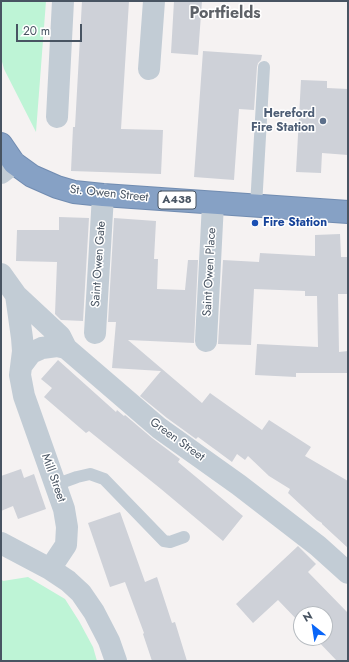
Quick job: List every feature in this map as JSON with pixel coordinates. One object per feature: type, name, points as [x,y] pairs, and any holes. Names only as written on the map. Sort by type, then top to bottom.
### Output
[{"type":"highway","name":"A438","points":[[1,144],[7,168]]},
{"type":"highway","name":"St. Owen Street","points":[[7,168],[74,192],[348,212]]},
{"type":"street","points":[[57,117],[63,1]]},
{"type":"street","points":[[149,69],[154,1]]},
{"type":"street","name":"Saint Owen Gate","points":[[95,333],[104,195]]},
{"type":"street","name":"Saint Owen Place","points":[[206,341],[213,203]]},
{"type":"street","name":"Mill Street","points":[[1,274],[16,295],[23,351],[20,375],[24,396],[64,509],[67,527],[66,545],[50,570]]},
{"type":"street","name":"Green Street","points":[[16,295],[60,336],[66,348],[159,428],[239,485],[318,546],[348,574]]},
{"type":"street","points":[[22,365],[31,353],[42,348],[57,346],[66,348]]},
{"type":"street","points":[[1,543],[68,581],[81,593],[97,617],[109,640],[116,661]]},
{"type":"lane","points":[[256,206],[264,66]]},
{"type":"lane","points":[[55,485],[90,474],[104,479],[164,540],[170,542],[184,537]]},
{"type":"green space","points":[[1,1],[46,1],[36,132],[4,69],[1,58]]},
{"type":"green space","points":[[28,577],[65,599],[93,647],[97,661],[1,661],[1,579],[3,581]]},
{"type":"building","points":[[82,1],[129,1],[121,129],[163,130],[161,174],[71,171]]},
{"type":"building","points":[[174,1],[202,1],[198,55],[171,53]]},
{"type":"building","points":[[203,51],[262,55],[257,67],[254,110],[239,109],[234,180],[194,177]]},
{"type":"building","name":"Hereford Fire Station","points":[[301,80],[327,81],[327,88],[348,89],[348,155],[322,153],[321,173],[296,172]]},
{"type":"building","points":[[59,217],[89,218],[83,321],[61,320],[55,314],[57,262],[16,261],[17,230],[59,230]]},
{"type":"building","points":[[114,218],[156,221],[154,259],[158,259],[157,289],[185,290],[188,260],[198,260],[194,343],[128,340],[202,403],[210,393],[262,430],[269,420],[311,447],[305,456],[348,481],[348,548],[288,493],[290,489],[269,476],[248,456],[245,460],[237,454],[232,462],[198,437],[196,439],[140,396],[161,371],[112,368],[116,322],[108,322]]},
{"type":"building","points":[[340,234],[341,257],[348,257],[348,294],[338,294],[339,352],[348,351],[348,373],[296,373],[296,377],[255,375],[257,344],[318,347],[317,296],[305,296],[305,291],[254,289],[251,345],[218,344],[223,260],[259,262],[260,253],[315,256],[315,235]]},
{"type":"building","points":[[58,360],[116,412],[117,410],[124,416],[125,415],[180,459],[178,462],[243,516],[223,541],[89,431],[86,433],[44,397],[52,388],[41,379]]},
{"type":"building","points":[[21,469],[24,478],[34,474],[46,509],[18,519],[13,506],[1,511],[1,476]]},
{"type":"building","points":[[120,512],[145,582],[157,577],[172,623],[175,622],[187,661],[152,661],[143,634],[144,633],[125,582],[110,587],[88,523]]},
{"type":"building","points":[[298,546],[316,564],[308,572],[348,613],[348,661],[337,661],[323,646],[333,646],[333,606],[293,606],[293,616],[278,600],[253,623],[236,604]]},
{"type":"place","name":"Hereford Fire Station","points":[[323,121]]},
{"type":"place","name":"Fire Station","points":[[255,223]]},
{"type":"district","name":"Portfields","points":[[225,14]]}]
